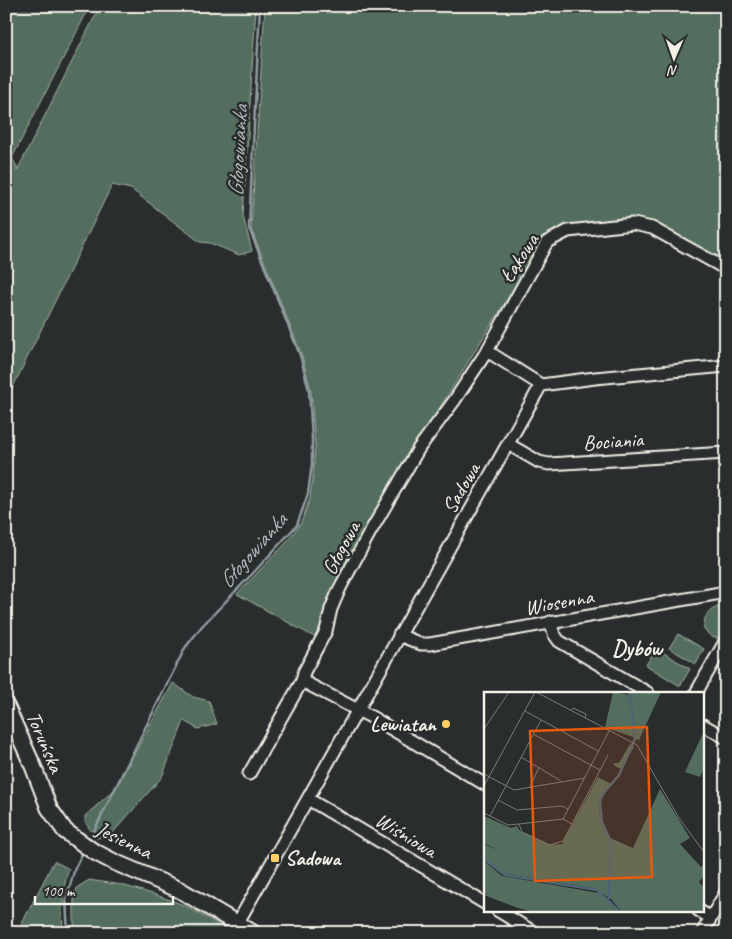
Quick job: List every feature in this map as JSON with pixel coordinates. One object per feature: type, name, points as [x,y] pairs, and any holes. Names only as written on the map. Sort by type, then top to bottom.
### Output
[{"type":"street","name":"Łąkowa","points":[[486,351],[547,242],[568,231],[633,224],[652,228],[726,269]]},
{"type":"street","points":[[486,351],[541,385],[726,366]]},
{"type":"street","name":"Głogowa","points":[[249,774],[302,681],[304,672],[326,631],[331,609],[340,588],[370,534],[419,448],[454,401],[486,351]]},
{"type":"street","name":"Sadowa","points":[[238,924],[541,385]]},
{"type":"street","name":"Bociania","points":[[508,444],[539,462],[548,464],[726,453]]},
{"type":"street","name":"Wiosenna","points":[[400,635],[421,644],[430,644],[726,592]]},
{"type":"street","points":[[550,622],[554,634],[559,641],[646,692]]},
{"type":"street","points":[[697,692],[726,640]]},
{"type":"street","points":[[302,681],[358,710],[484,784]]},
{"type":"street","name":"Toruńska","points":[[6,706],[33,766],[44,796]]},
{"type":"street","points":[[704,726],[726,738]]},
{"type":"street","name":"Jesienna","points":[[44,796],[57,822],[65,831],[93,851],[120,865],[180,890],[253,933]]},
{"type":"street","name":"Wiśniowa","points":[[308,799],[484,903]]},
{"type":"street","points":[[702,933],[726,892]]},
{"type":"street","points":[[500,912],[535,933]]},
{"type":"street","points":[[701,912],[710,918]]},
{"type":"green space","points":[[6,6],[90,6],[12,158],[17,171],[100,6],[256,6],[243,216],[252,251],[239,255],[210,243],[200,242],[131,189],[112,185],[6,401]]},
{"type":"green space","points":[[265,6],[690,6],[726,14],[726,265],[633,220],[557,228],[547,235],[413,451],[329,603],[316,638],[237,594],[285,544],[301,523],[310,498],[315,446],[311,391],[302,356],[251,229]]},
{"type":"green space","points":[[726,605],[726,631],[721,639],[712,637],[704,630],[706,616],[712,610]]},
{"type":"green space","points":[[678,634],[704,649],[696,664],[669,648]]},
{"type":"green space","points":[[656,648],[690,669],[680,686],[646,665]]},
{"type":"green space","points":[[173,683],[193,697],[209,701],[217,724],[198,729],[184,721],[162,777],[110,836],[96,838],[85,822],[85,816],[115,789]]},
{"type":"green space","points":[[54,861],[69,869],[63,893],[63,933],[17,933]]},
{"type":"green space","points":[[89,880],[122,885],[184,905],[233,933],[74,933],[74,895],[78,887]]},
{"type":"waterway","name":"Głogowianka","points":[[89,841],[185,648],[202,626],[297,525],[308,494],[312,464],[309,390],[300,355],[249,228],[260,6]]},
{"type":"waterway","points":[[715,6],[726,9]]},
{"type":"waterway","name":"Głogowianka","points":[[68,933],[66,900],[75,868],[84,850]]},
{"type":"place","name":"Lewiatan","points":[[446,724]]},
{"type":"place","name":"Sadowa","points":[[275,858]]},
{"type":"district","name":"Dybów","points":[[637,648]]}]
